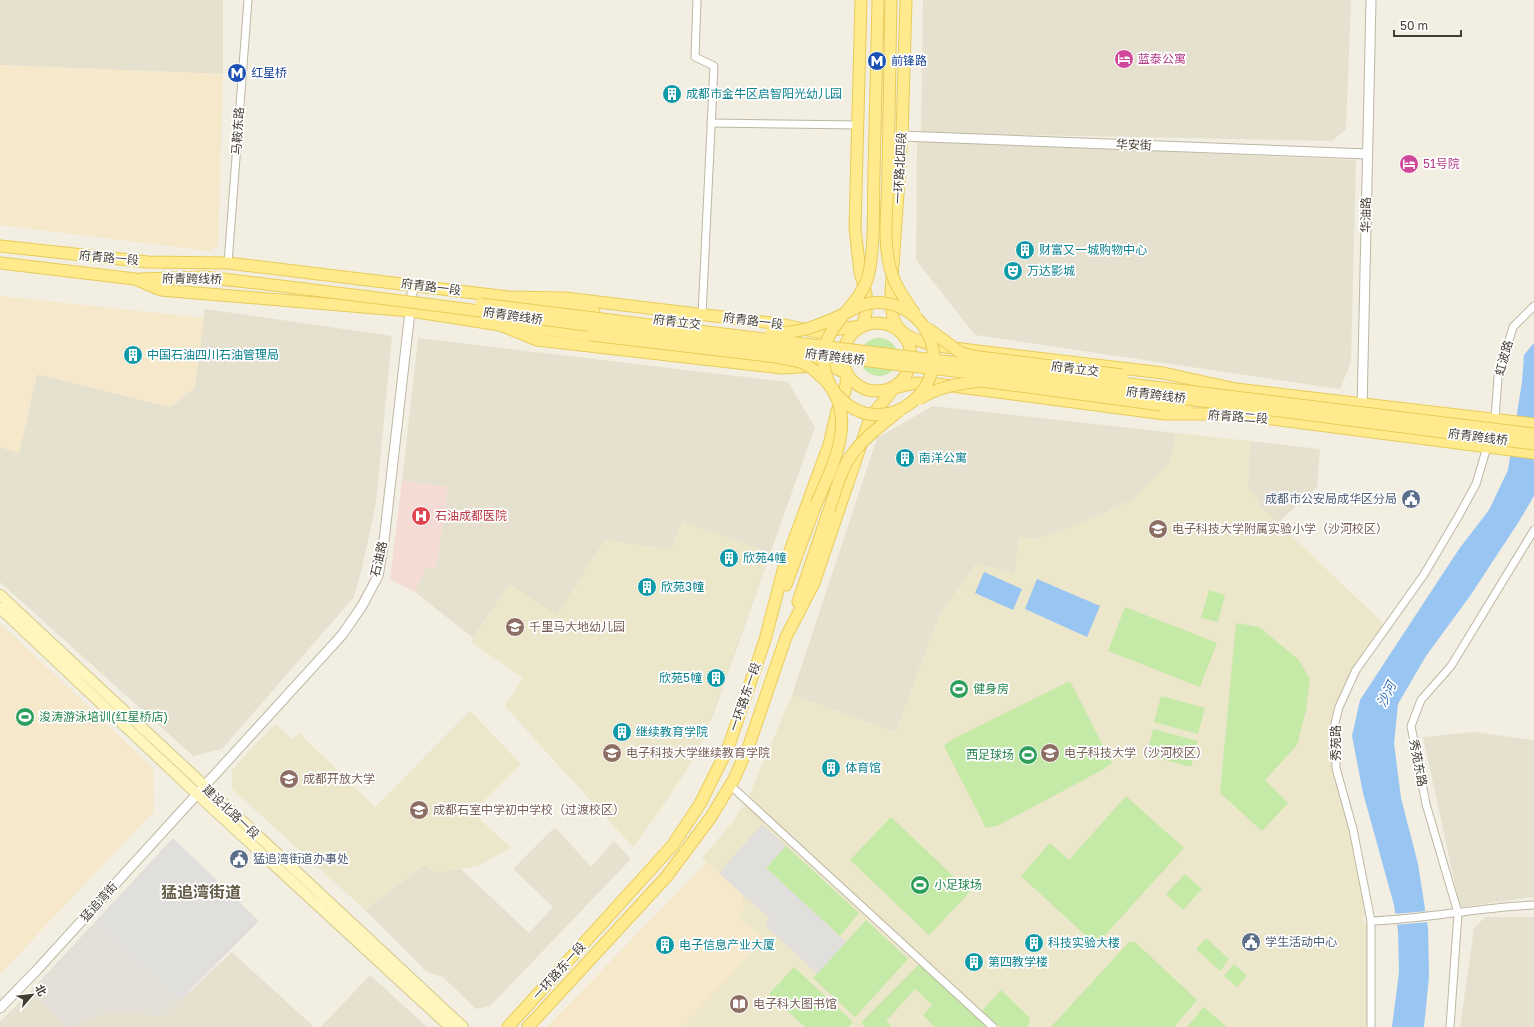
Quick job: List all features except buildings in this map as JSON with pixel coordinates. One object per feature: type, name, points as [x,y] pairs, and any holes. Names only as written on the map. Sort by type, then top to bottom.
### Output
[{"type":"main road","points":[[861,0],[855,228],[860,272],[866,294],[866,313],[862,326]]},
{"type":"main road","name":"府青立交","points":[[765,640],[816,504],[837,454],[841,436],[842,414],[825,374],[823,357],[826,341],[833,326],[845,314],[860,292],[868,274],[871,250],[874,173],[878,0]]},
{"type":"main road","name":"府青立交","points":[[591,335],[776,357],[803,363],[816,372],[843,400],[856,409],[866,412],[888,413],[903,408],[916,400],[926,387],[933,372],[933,351],[931,340],[924,326],[904,298],[891,272],[886,251],[891,0]]},
{"type":"main road","name":"一环路北四段","points":[[903,334],[893,318],[891,293],[902,136],[906,0]]},
{"type":"main road","name":"府青路一段","points":[[0,246],[148,262],[228,263],[508,297],[565,298],[780,324],[817,332],[862,326]]},
{"type":"main road","name":"府青跨线桥","points":[[148,262],[204,274],[339,292],[919,368],[1025,378],[1534,444]]},
{"type":"main road","name":"府青路一段","points":[[0,263],[135,279],[161,290],[411,311],[500,325],[591,335]]},
{"type":"main road","name":"府青跨线桥","points":[[135,279],[204,274],[1534,434]]},
{"type":"main road","name":"府青立交","points":[[508,297],[534,305],[594,311],[707,326],[782,333],[804,330],[845,314],[860,306],[878,303],[895,305],[911,313],[924,326],[961,353],[979,357],[1236,389]]},
{"type":"main road","points":[[903,334],[910,347],[912,363],[909,373],[894,388],[884,392],[873,392],[862,389],[847,374],[843,363],[845,347],[853,333],[862,326],[872,323],[883,323],[894,327],[903,334],[919,341],[946,347],[1163,373],[1236,389],[1534,424]]},
{"type":"main road","name":"府青路一段","points":[[500,325],[537,340],[782,368],[830,366],[847,374]]},
{"type":"main road","name":"一环路东一段","points":[[508,1027],[672,846],[700,804],[728,748],[765,640],[784,567],[829,446],[837,411],[845,391],[847,374]]},
{"type":"main road","points":[[786,637],[829,510],[844,470],[852,454],[867,438],[903,408],[929,394],[957,383],[982,381],[1234,414]]},
{"type":"main road","name":"府青路二段","points":[[894,388],[916,383],[937,384],[1165,414],[1234,414],[1534,454]]},
{"type":"main road","name":"一环路东一段","points":[[530,1025],[668,876],[711,818],[730,785],[749,745],[786,637],[814,583],[870,418],[894,388]]},
{"type":"main road","name":"建设北路一段","points":[[0,596],[200,790],[450,1027]]},
{"type":"main road","name":"建设北路一段","points":[[0,608],[463,1027]]},
{"type":"main road","points":[[521,1012],[530,1025]]},
{"type":"street","name":"马鞍东路","points":[[228,263],[248,0]]},
{"type":"street","points":[[697,0],[695,57],[714,66],[702,315]]},
{"type":"street","name":"华油路","points":[[1360,430],[1362,403],[1371,0]]},
{"type":"street","points":[[711,122],[858,125]]},
{"type":"street","name":"华安街","points":[[902,136],[1367,154]]},
{"type":"street","name":"石油路","points":[[200,790],[342,635],[356,617],[378,576],[384,541],[413,285]]},
{"type":"street","name":"虹波路","points":[[1495,419],[1498,377],[1513,327],[1534,306]]},
{"type":"street","name":"秀苑路","points":[[1371,1027],[1371,920],[1354,829],[1336,768],[1335,723],[1339,707],[1356,670],[1423,576],[1458,517],[1476,484],[1487,447]]},
{"type":"street","name":"秀苑东路","points":[[1450,1027],[1458,913],[1426,804],[1411,726],[1421,700],[1451,666],[1534,530]]},
{"type":"street","points":[[730,785],[993,1027]]},
{"type":"street","name":"猛追湾街","points":[[0,1008],[36,971],[200,790]]},
{"type":"street","points":[[1371,920],[1432,917],[1499,906],[1534,906]]},
{"type":"shaded area","points":[[0,0],[223,0],[223,74],[0,65]]},
{"type":"shaded area","points":[[923,0],[1351,0],[1346,129],[1332,141],[921,133]]},
{"type":"shaded area","points":[[0,65],[223,74],[218,246],[210,251],[0,225]]},
{"type":"shaded area","points":[[917,141],[1356,160],[1351,362],[1340,389],[975,335],[916,260]]},
{"type":"shaded area","points":[[0,296],[204,318],[195,387],[170,407],[37,374],[19,453],[0,447]]},
{"type":"shaded area","points":[[205,309],[392,336],[376,503],[354,597],[222,749],[193,756],[0,582],[0,447],[19,453],[37,374],[171,407],[195,387]]},
{"type":"shaded area","points":[[418,338],[788,382],[815,427],[711,721],[573,781],[505,706],[523,679],[510,584],[473,638],[415,592],[426,567],[436,570],[448,487],[402,481]]},
{"type":"shaded area","points":[[933,406],[1176,433],[1173,453],[1168,464],[1134,499],[1088,520],[1038,539],[1019,538],[1015,574],[976,564],[939,616],[896,732],[792,695],[877,438]]},
{"type":"shaded area","name":"电子科技大学（沙河校区）","points":[[1176,433],[1250,441],[1248,488],[1260,503],[1258,504],[1385,625],[1364,651],[1350,674],[1337,704],[1330,730],[1332,759],[1348,821],[1366,914],[1362,919],[1368,928],[1367,1027],[682,1027],[764,939],[738,915],[746,906],[741,900],[744,896],[702,858],[731,824],[747,800],[792,695],[896,732],[939,616],[976,564],[1015,574],[1019,537],[1038,539],[1088,520],[1134,499],[1168,464],[1173,453]]},
{"type":"shaded area","points":[[1250,441],[1320,449],[1317,487],[1277,524],[1258,504],[1248,488]]},
{"type":"shaded area","name":"石油成都医院","points":[[402,481],[448,487],[436,570],[426,567],[415,592],[390,579]]},
{"type":"shaded area","points":[[683,521],[770,553],[704,737],[693,760],[660,810],[633,847],[505,706],[523,678],[471,642],[510,584],[557,615],[604,540],[671,549]]},
{"type":"shaded area","points":[[0,623],[153,768],[154,811],[0,974]]},
{"type":"shaded area","name":"成都石室中学初中学校（过渡校区）","points":[[470,711],[521,764],[472,812],[511,848],[478,866],[442,872],[434,871],[423,865],[365,910],[232,789],[232,770],[275,724],[293,739],[299,733],[375,807]]},
{"type":"shaded area","points":[[1474,732],[1534,740],[1534,897],[1460,907],[1423,737]]},
{"type":"shaded area","points":[[762,824],[786,846],[766,868],[846,942],[817,974],[765,925],[770,919],[719,873]]},
{"type":"shaded area","points":[[555,827],[591,867],[614,841],[631,859],[490,1006],[476,1009],[443,977],[427,972],[365,910],[424,865],[434,871],[442,872],[461,869],[529,933],[553,907],[513,869]]},
{"type":"shaded area","points":[[173,838],[259,921],[179,1001],[94,923]]},
{"type":"shaded area","points":[[707,862],[744,896],[746,906],[739,915],[764,939],[682,1027],[547,1027]]},
{"type":"shaded area","points":[[1485,917],[1534,917],[1534,1027],[1460,1027],[1474,928]]},
{"type":"shaded area","points":[[94,923],[179,1001],[163,1016],[114,1012],[101,1015],[72,1027],[66,1027],[30,992]]},
{"type":"shaded area","points":[[232,952],[314,1027],[72,1027],[101,1015],[114,1012],[163,1016]]},
{"type":"shaded area","points":[[370,975],[427,1027],[321,1027]]},
{"type":"shaded area","points":[[30,992],[66,1027],[0,1027],[0,1022]]},
{"type":"green space","points":[[875,338],[883,338],[893,343],[897,350],[897,364],[893,371],[883,376],[875,376],[865,371],[863,368],[860,361],[860,353],[865,343],[868,341]]},
{"type":"green space","points":[[1209,590],[1225,595],[1218,622],[1201,618]]},
{"type":"green space","points":[[1125,607],[1217,643],[1200,687],[1108,651]]},
{"type":"green space","points":[[1236,623],[1259,627],[1298,659],[1310,679],[1306,710],[1297,745],[1265,780],[1288,803],[1262,831],[1220,793]]},
{"type":"green space","name":"西足球场","points":[[1070,681],[1112,763],[1104,769],[997,826],[986,828],[944,746],[953,739]]},
{"type":"green space","points":[[1161,696],[1205,708],[1198,734],[1154,722]]},
{"type":"green space","points":[[1153,729],[1198,741],[1191,767],[1147,755]]},
{"type":"green space","points":[[1126,796],[1184,848],[1096,945],[1021,876],[1050,843],[1069,860]]},
{"type":"green space","points":[[891,817],[970,892],[929,935],[850,860]]},
{"type":"green space","points":[[786,846],[859,913],[840,936],[766,868]]},
{"type":"green space","points":[[1185,874],[1202,889],[1183,910],[1166,894]]},
{"type":"green space","points":[[866,920],[908,959],[855,1017],[813,978]]},
{"type":"green space","points":[[1206,938],[1229,959],[1220,971],[1196,949]]},
{"type":"green space","points":[[1129,942],[1135,942],[1197,1000],[1174,1027],[1051,1027]]},
{"type":"green space","points":[[1234,964],[1247,976],[1237,987],[1224,976]]},
{"type":"green space","points":[[918,965],[922,966],[987,1027],[935,1027],[923,1015],[932,1005],[915,989],[886,1021],[892,1027],[866,1027],[861,1023]]},
{"type":"green space","points":[[794,967],[853,1022],[848,1027],[805,1027],[769,994]]},
{"type":"green space","points":[[1001,990],[1028,1016],[1030,1020],[1028,1027],[1000,1027],[982,1011]]},
{"type":"green space","points":[[1204,1007],[1227,1027],[1187,1027]]},
{"type":"water","name":"沙河","points":[[1534,343],[1534,496],[1470,596],[1426,656],[1398,704],[1394,743],[1401,798],[1418,864],[1428,928],[1429,977],[1424,1027],[1392,1027],[1399,972],[1398,931],[1394,905],[1363,793],[1352,736],[1360,700],[1459,549],[1489,510],[1508,470],[1522,382],[1524,355]]},
{"type":"water","points":[[984,572],[1022,589],[1013,610],[975,593]]},
{"type":"water","points":[[1037,579],[1100,606],[1087,637],[1025,609]]},
{"type":"pier","points":[[1428,911],[1429,922],[1394,925],[1393,914]]},
{"type":"place","name":"蓝泰公寓","points":[[1124,59]]},
{"type":"place","name":"前锋路","points":[[877,61]]},
{"type":"place","name":"红星桥","points":[[237,73]]},
{"type":"place","name":"成都市金牛区启智阳光幼儿园","points":[[672,94]]},
{"type":"place","name":"51号院","points":[[1409,164]]},
{"type":"place","name":"财富又一城购物中心","points":[[1025,250]]},
{"type":"place","name":"万达影城","points":[[1013,271]]},
{"type":"place","name":"中国石油四川石油管理局","points":[[133,355]]},
{"type":"place","name":"南洋公寓","points":[[905,458]]},
{"type":"place","name":"成都市公安局成华区分局","points":[[1411,499]]},
{"type":"place","name":"石油成都医院","points":[[421,516]]},
{"type":"place","name":"电子科技大学附属实验小学（沙河校区）","points":[[1158,529]]},
{"type":"place","name":"欣苑4幢","points":[[729,558]]},
{"type":"place","name":"欣苑3幢","points":[[647,587]]},
{"type":"place","name":"千里马大地幼儿园","points":[[515,627]]},
{"type":"place","name":"欣苑5幢","points":[[716,678]]},
{"type":"place","name":"健身房","points":[[959,689]]},
{"type":"place","name":"浚涛游泳培训(红星桥店)","points":[[25,717]]},
{"type":"place","name":"继续教育学院","points":[[622,732]]},
{"type":"place","name":"电子科技大学继续教育学院","points":[[612,753]]},
{"type":"place","name":"电子科技大学（沙河校区）","points":[[1050,753]]},
{"type":"place","name":"西足球场","points":[[1028,755]]},
{"type":"place","name":"体育馆","points":[[831,768]]},
{"type":"place","name":"成都开放大学","points":[[289,779]]},
{"type":"place","name":"成都石室中学初中学校（过渡校区）","points":[[419,810]]},
{"type":"place","name":"猛追湾街道办事处","points":[[239,859]]},
{"type":"place","name":"小足球场","points":[[920,885]]},
{"type":"place","name":"学生活动中心","points":[[1251,942]]},
{"type":"place","name":"科技实验大楼","points":[[1034,943]]},
{"type":"place","name":"电子信息产业大厦","points":[[665,945]]},
{"type":"place","name":"第四教学楼","points":[[974,962]]},
{"type":"place","name":"电子科大图书馆","points":[[739,1004]]},
{"type":"district","name":"猛追湾街道","points":[[201,892]]}]
